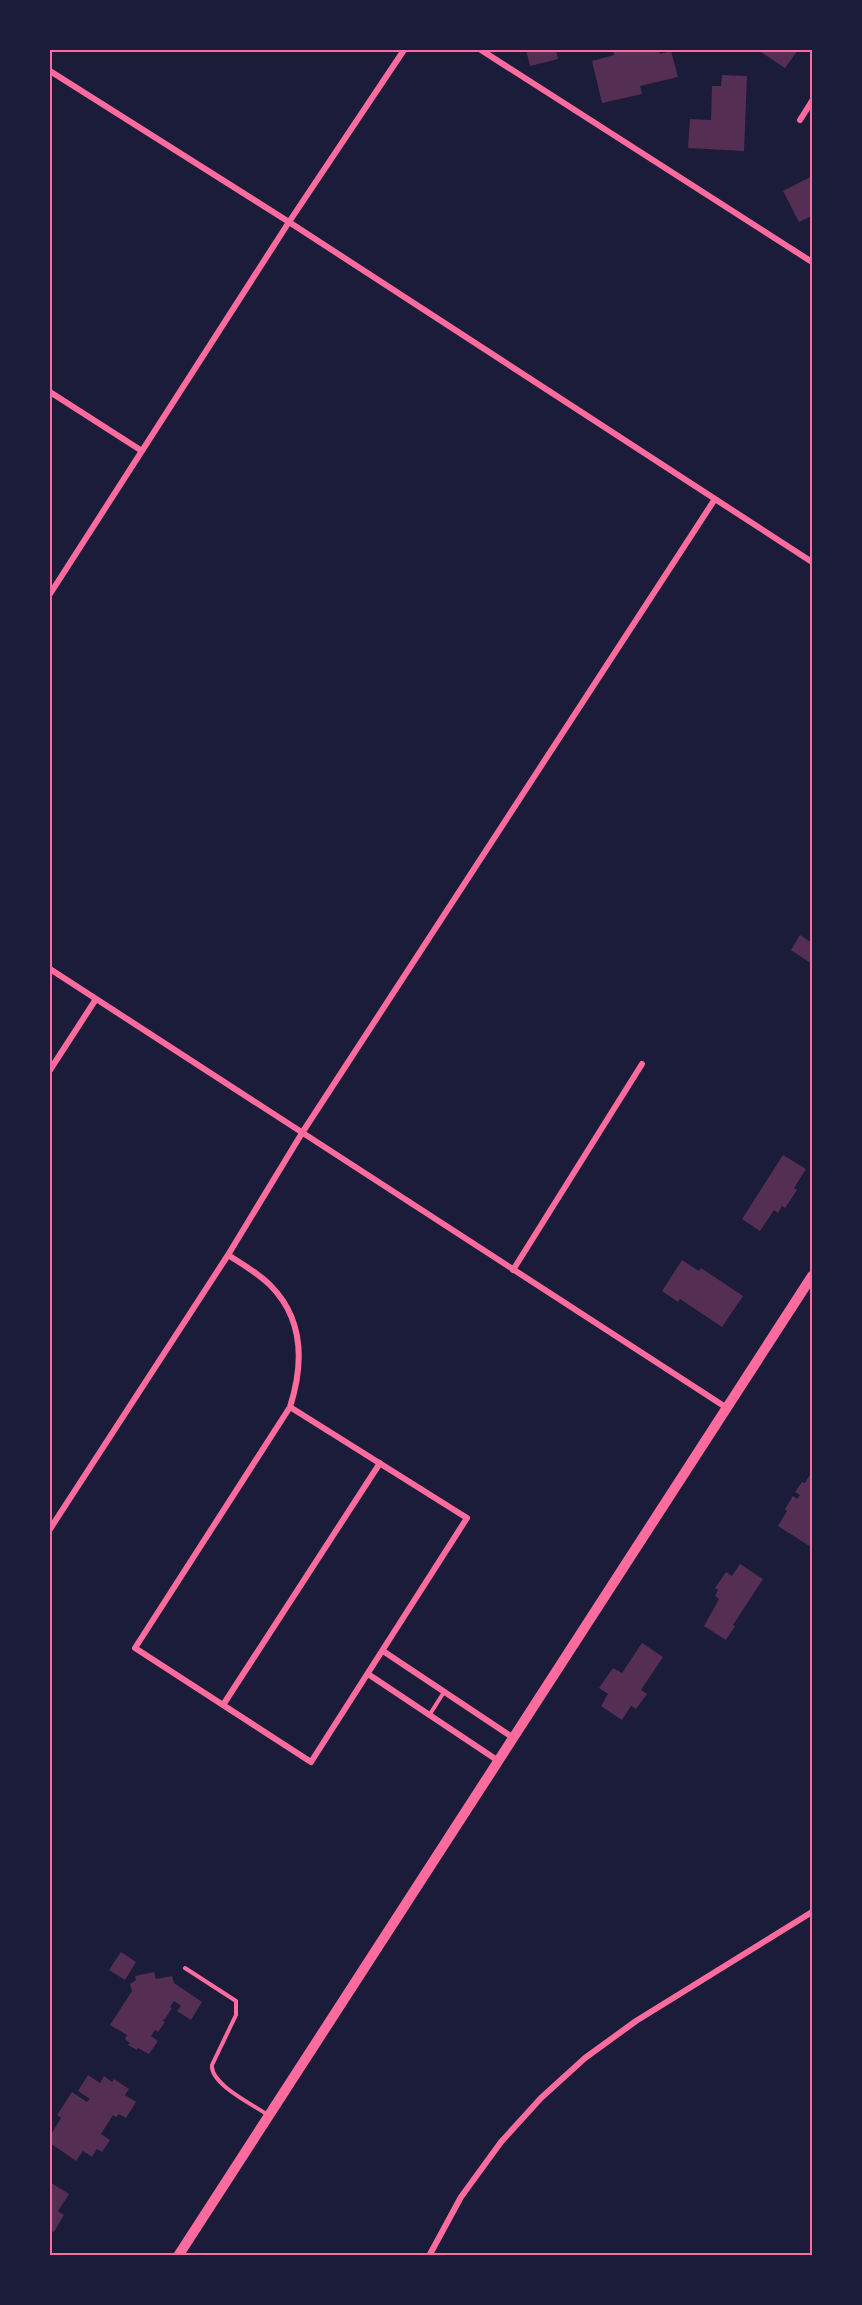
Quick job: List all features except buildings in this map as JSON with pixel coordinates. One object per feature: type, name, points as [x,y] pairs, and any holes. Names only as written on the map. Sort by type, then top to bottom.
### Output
[{"type":"main road","points":[[178,2256],[497,1760],[813,1276]]},
{"type":"street","points":[[50,594],[289,222],[404,50]]},
{"type":"street","points":[[481,50],[813,261]]},
{"type":"street","points":[[50,71],[289,222],[813,562]]},
{"type":"street","points":[[800,120],[813,101]]},
{"type":"street","points":[[50,392],[142,451]]},
{"type":"street","points":[[50,1528],[228,1254],[302,1133],[715,499]]},
{"type":"street","points":[[50,969],[727,1408]]},
{"type":"street","points":[[50,1070],[96,999]]},
{"type":"street","points":[[513,1270],[642,1064]]},
{"type":"street","points":[[228,1254],[270,1285],[294,1320],[300,1343],[297,1385],[290,1407],[135,1648],[310,1762],[467,1518],[290,1407]]},
{"type":"street","points":[[224,1705],[380,1463]]},
{"type":"street","points":[[383,1651],[512,1737]]},
{"type":"street","points":[[368,1674],[497,1760]]},
{"type":"street","points":[[429,2256],[461,2197],[501,2142],[541,2098],[585,2058],[636,2021],[813,1912]]},
{"type":"lane","points":[[429,1715],[444,1692]]},
{"type":"lane","points":[[185,1968],[236,2001],[236,2015],[212,2065],[211,2072],[217,2081],[268,2115]]}]
